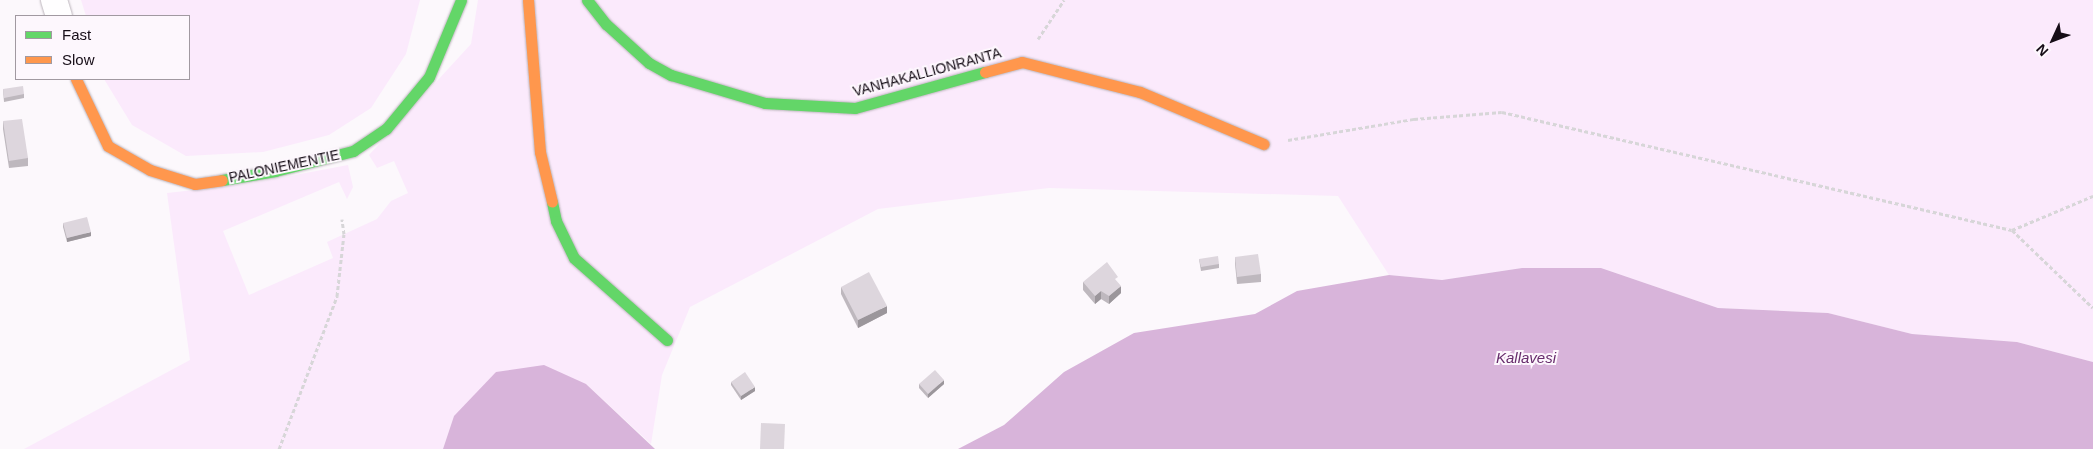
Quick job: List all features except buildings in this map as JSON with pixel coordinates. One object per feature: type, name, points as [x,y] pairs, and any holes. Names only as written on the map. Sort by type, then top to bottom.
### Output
[{"type":"street","points":[[54,0],[59,15]]},
{"type":"street","name":"PALONIEMENTIE","points":[[76,80],[108,146],[150,170],[195,184],[276,171],[353,151],[386,129],[429,77],[460,0]]},
{"type":"street","points":[[528,0],[540,152],[556,221],[574,258],[667,340]]},
{"type":"street","name":"VANHAKALLIONRANTA","points":[[587,0],[606,24],[649,63],[671,75],[765,104],[855,108],[1022,62],[1140,92],[1264,144]]},
{"type":"path","points":[[1022,62],[1064,0]]},
{"type":"path","points":[[1264,144],[1414,118],[1502,112],[2012,230],[2093,308]]},
{"type":"path","points":[[2012,230],[2093,196]]},
{"type":"path","points":[[279,449],[337,296],[344,234],[342,219]]},
{"type":"shaded area","points":[[81,0],[420,0],[406,54],[371,108],[329,135],[263,152],[186,156],[132,125],[105,80],[190,80],[190,15],[86,15]]},
{"type":"shaded area","points":[[478,0],[2093,0],[2093,362],[2017,342],[1912,334],[1828,313],[1718,308],[1601,268],[1522,268],[1442,280],[1389,275],[1338,196],[1049,188],[878,209],[690,307],[662,375],[651,444],[586,384],[454,416],[443,449],[24,449],[190,360],[167,193],[248,184],[348,165],[353,187],[347,199],[339,182],[223,231],[249,295],[333,258],[327,242],[377,219],[391,201],[408,193],[394,161],[377,168],[369,155],[471,44]]},
{"type":"water","name":"Kallavesi","points":[[1522,268],[1601,268],[1718,308],[1828,313],[1912,334],[2017,342],[2093,362],[2093,449],[958,449],[1004,425],[1064,372],[1134,333],[1255,314],[1297,291],[1389,275],[1442,280]]},
{"type":"water","points":[[544,365],[586,384],[655,449],[443,449],[454,416],[496,372]]},
{"type":"traffic: fast","points":[[222,180],[275,171],[353,151],[386,129],[429,77],[461,0]]},
{"type":"traffic: fast","points":[[587,0],[606,24],[649,63],[671,75],[765,103],[855,108],[985,72]]},
{"type":"traffic: fast","points":[[552,202],[556,221],[574,258],[667,340]]},
{"type":"traffic: slow","points":[[528,0],[540,152],[552,202]]},
{"type":"traffic: slow","points":[[985,72],[1022,62],[1140,92],[1264,144]]},
{"type":"traffic: slow","points":[[76,80],[108,146],[150,170],[195,184],[222,180]]}]
